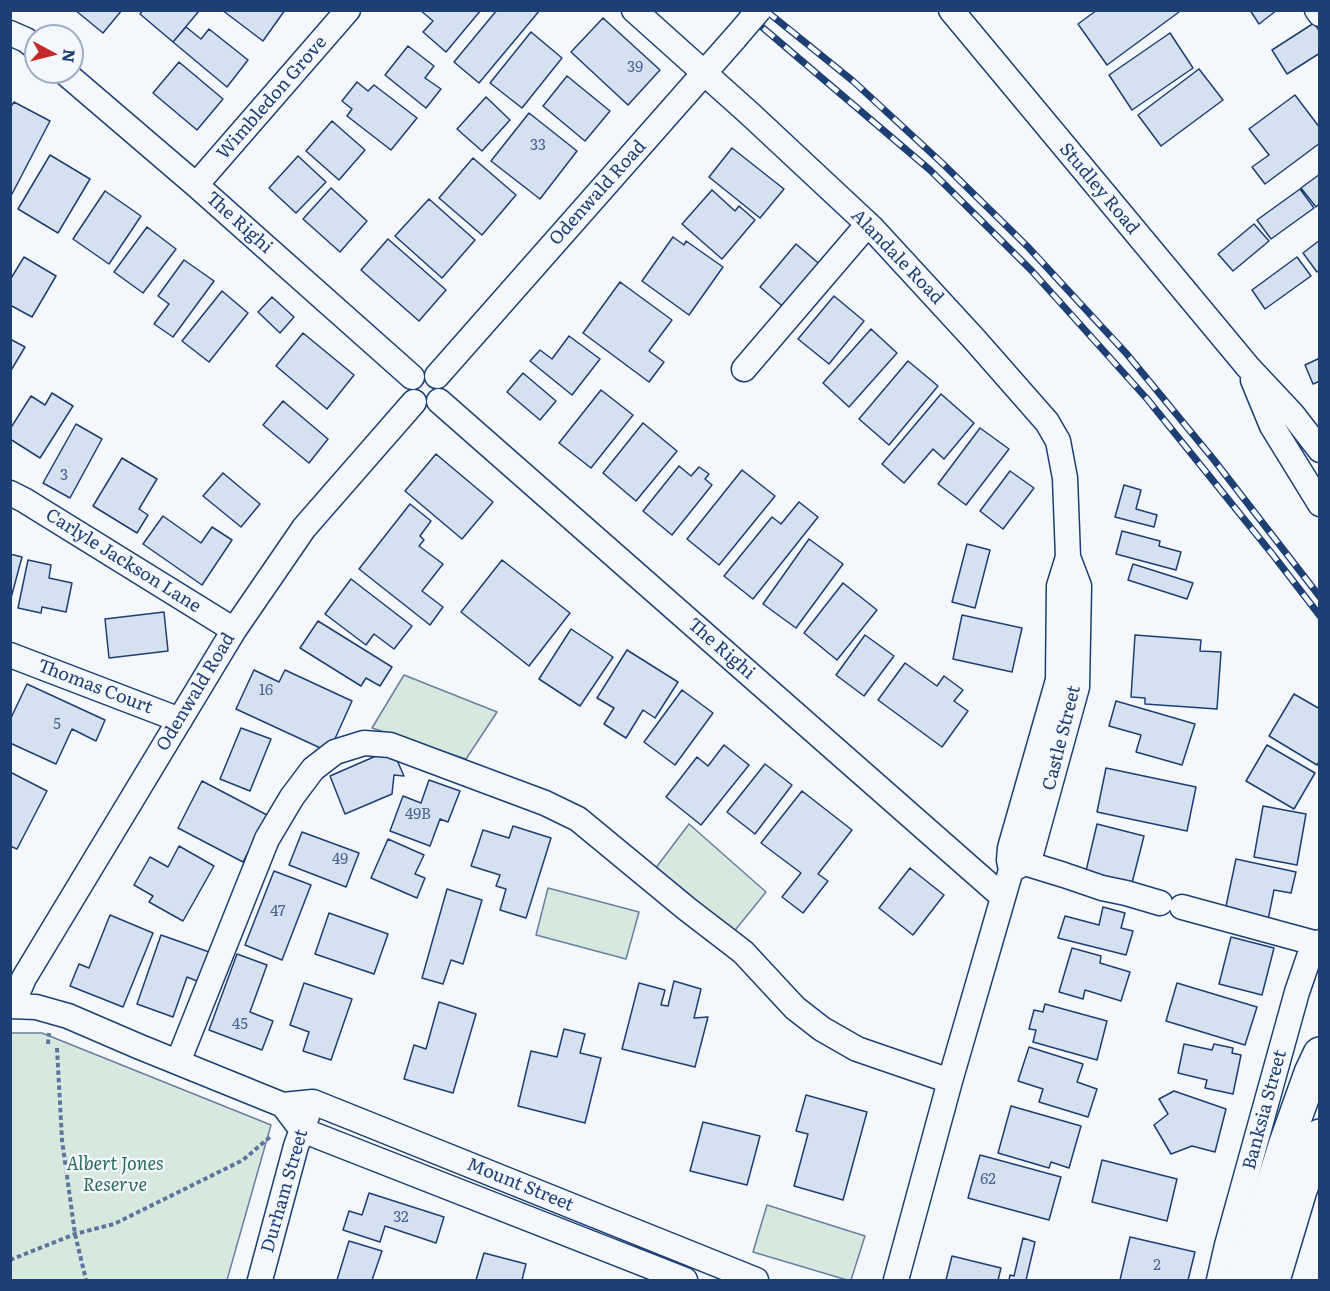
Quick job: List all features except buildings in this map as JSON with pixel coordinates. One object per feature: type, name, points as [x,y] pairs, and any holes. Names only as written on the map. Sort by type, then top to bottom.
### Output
[{"type":"highway","name":"Banksia Street","points":[[1243,1281],[1286,1143],[1320,1054]]},
{"type":"highway","points":[[1273,1281],[1300,1190],[1319,1139]]},
{"type":"street","name":"Wimbledon Grove","points":[[196,185],[348,10]]},
{"type":"street","name":"Alandale Road","points":[[634,10],[868,224],[1047,422],[1058,441],[1065,478],[1068,557]]},
{"type":"street","name":"Odenwald Road","points":[[437,375],[759,10]]},
{"type":"street","name":"Studley Road","points":[[951,10],[1248,367],[1293,415],[1320,450]]},
{"type":"street","points":[[1317,10],[1320,14]]},
{"type":"street","points":[[10,33],[24,39]]},
{"type":"street","name":"The Righi","points":[[78,84],[196,185],[412,377]]},
{"type":"street","points":[[744,369],[868,224]]},
{"type":"street","name":"Studley Road","points":[[1248,367],[1272,426],[1320,504]]},
{"type":"street","points":[[424,371],[437,375],[443,388],[439,401],[426,407],[414,402],[409,397],[408,390],[408,383],[412,377],[424,371]]},
{"type":"street","name":"The Righi","points":[[439,401],[1002,897]]},
{"type":"street","name":"Odenwald Road","points":[[11,1006],[24,978],[234,630],[304,528],[414,402]]},
{"type":"street","name":"Carlyle Jackson Lane","points":[[10,494],[24,500],[234,630]]},
{"type":"street","name":"Castle Street","points":[[896,1281],[1002,897],[1018,866],[1031,855],[1077,687],[1079,586],[1068,557]]},
{"type":"street","name":"Thomas Court","points":[[10,655],[180,720]]},
{"type":"street","points":[[178,1062],[267,839],[292,797],[313,769],[336,752],[364,742],[390,745],[545,803],[578,819],[743,952],[795,1008],[822,1029],[857,1048],[950,1081]]},
{"type":"street","points":[[1018,866],[1064,875],[1102,888],[1319,943]]},
{"type":"street","name":"Banksia Street","points":[[1219,1281],[1297,992],[1309,957],[1319,943]]},
{"type":"street","name":"Mount Street","points":[[11,1006],[36,1007],[68,1016],[283,1105],[313,1102],[756,1281]]},
{"type":"street","name":"Durham Street","points":[[260,1281],[296,1146],[313,1102]]},
{"type":"street","points":[[283,1105],[302,1130]]},
{"type":"street","name":"Mount Street","points":[[302,1130],[685,1281]]},
{"type":"path","points":[[57,1048],[62,1140],[75,1234],[86,1281]]},
{"type":"path","points":[[10,1260],[75,1234],[114,1224],[243,1160],[270,1137]]},
{"type":"green space","points":[[404,675],[497,712],[466,759],[372,728]]},
{"type":"green space","points":[[689,824],[766,892],[732,934],[655,869]]},
{"type":"green space","points":[[548,888],[639,912],[626,959],[536,935]]},
{"type":"green space","name":"Albert Jones Reserve","points":[[11,1033],[42,1033],[271,1125],[227,1280],[11,1280]]},
{"type":"green space","points":[[767,1205],[865,1236],[851,1280],[753,1252]]},
{"type":"railway","points":[[742,10],[930,170],[1031,270],[1148,400],[1320,616]]},
{"type":"railway","points":[[765,10],[853,81],[1029,248],[1126,353],[1214,460],[1320,597]]}]
